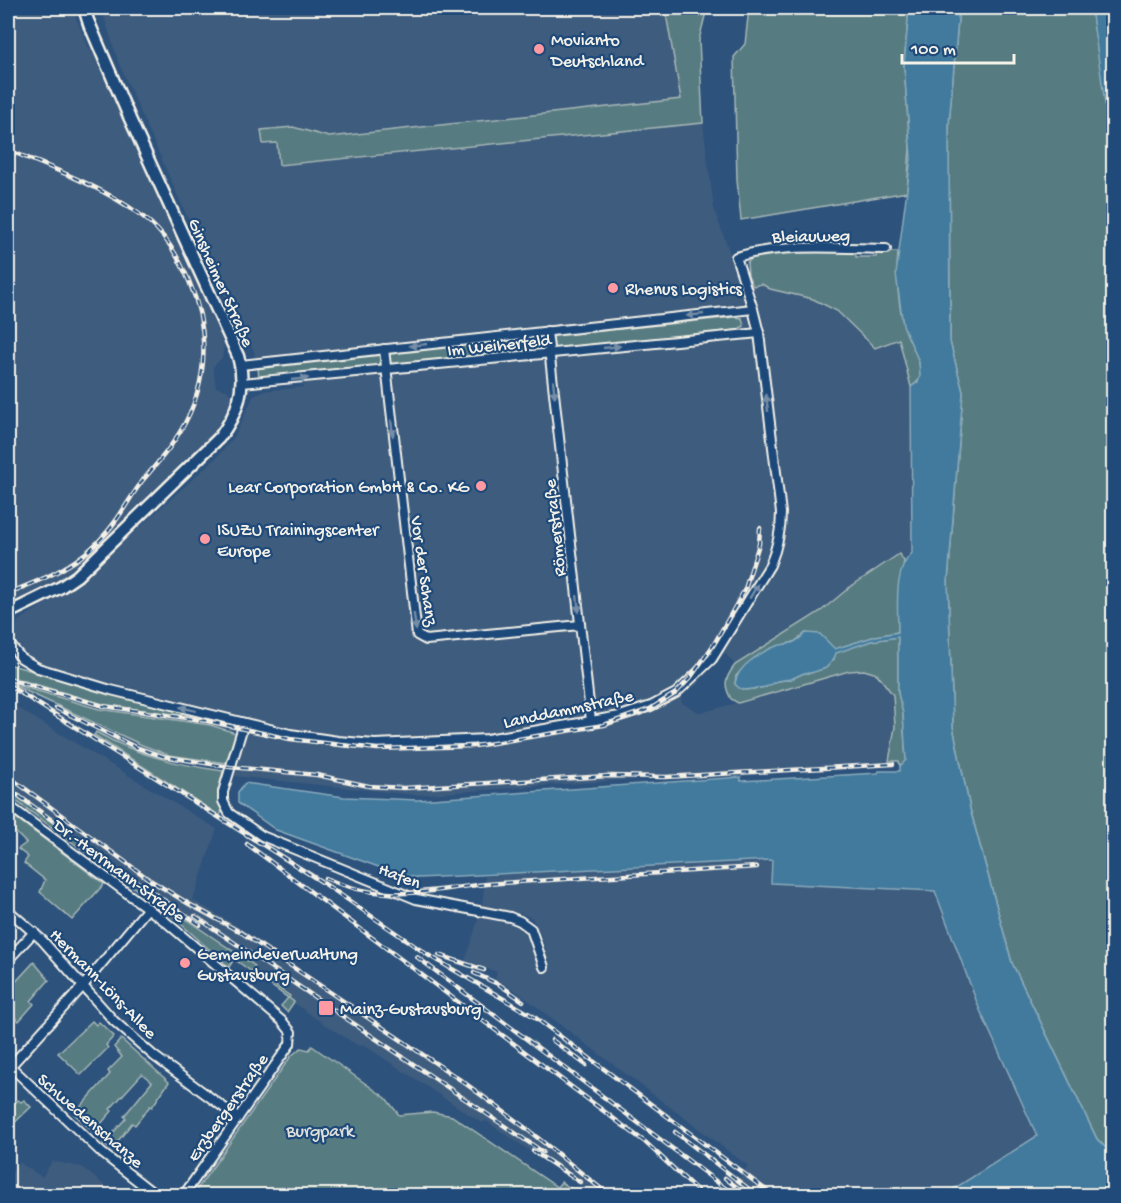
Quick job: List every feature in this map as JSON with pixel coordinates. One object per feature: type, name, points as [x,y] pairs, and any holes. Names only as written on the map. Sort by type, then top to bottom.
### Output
[{"type":"main road","name":"Ginsheimer Straße","points":[[8,613],[61,587],[77,576],[211,447],[234,417],[242,383],[241,365],[224,322],[94,40],[84,8]]},
{"type":"street","name":"Bleiauweg","points":[[736,257],[757,251],[792,248],[886,249]]},
{"type":"street","name":"Landdammstraße","points":[[8,642],[21,658],[38,668],[111,690],[290,734],[375,744],[487,739],[591,722],[651,706],[676,693],[694,679],[724,642],[770,565],[781,531],[781,513],[759,333],[736,257]]},
{"type":"street","name":"Im Weiherfeld","points":[[241,365],[753,309]]},
{"type":"street","name":"Römerstraße","points":[[547,331],[591,722]]},
{"type":"street","name":"Im Weiherfeld","points":[[242,383],[759,333]]},
{"type":"street","name":"Vor der Schanz","points":[[384,349],[417,635],[426,640],[580,625]]},
{"type":"street","name":"Hafen","points":[[244,723],[223,792],[223,801],[229,813],[262,836],[404,895],[520,921],[531,929],[544,967]]},
{"type":"street","name":"Dr.-Herrmann-Straße","points":[[8,805],[186,938],[290,1028],[292,1035]]},
{"type":"street","points":[[8,1067],[83,986],[148,908]]},
{"type":"street","name":"Hermann-Löns-Allee","points":[[8,910],[34,932],[114,1021],[154,1056],[238,1118]]},
{"type":"street","points":[[8,960],[34,932]]},
{"type":"street","name":"Erzbergerstraße","points":[[183,1196],[290,1044],[292,1035]]},
{"type":"street","name":"Schwedenschanze","points":[[8,1067],[102,1153],[157,1196]]},
{"type":"shaded area","points":[[8,8],[75,8],[74,13],[88,46],[204,290],[210,313],[224,346],[222,358],[213,367],[216,387],[227,390],[232,397],[228,412],[219,428],[83,562],[54,583],[8,605]]},
{"type":"shaded area","points":[[101,8],[665,8],[681,99],[329,137],[293,127],[262,130],[263,144],[277,143],[280,165],[703,123],[714,209],[741,288],[762,284],[770,289],[813,299],[837,311],[856,328],[866,342],[899,339],[911,387],[912,553],[904,561],[899,554],[850,587],[821,611],[735,665],[725,653],[698,684],[681,696],[682,703],[699,712],[707,711],[849,671],[864,670],[877,674],[893,695],[895,727],[889,761],[415,795],[233,776],[249,719],[47,666],[23,651],[15,638],[14,631],[18,621],[80,581],[217,457],[234,437],[253,397],[262,391],[304,387],[299,354],[255,358],[254,351],[241,331],[185,212],[119,64]]},
{"type":"shaded area","points":[[909,8],[959,8],[949,124],[950,342],[963,392],[948,581],[953,727],[970,809],[1012,963],[1097,1139],[1113,1155],[1113,1195],[944,1195],[1037,1136],[979,1008],[935,891],[771,883],[772,860],[419,878],[398,874],[276,830],[238,803],[238,792],[245,783],[344,797],[418,800],[741,777],[741,781],[900,771],[900,766],[906,760],[903,713],[898,693],[898,637],[871,641],[836,653],[826,668],[777,681],[766,687],[745,690],[735,684],[741,671],[752,659],[774,647],[794,642],[806,633],[820,634],[835,649],[876,636],[898,632],[899,579],[912,553],[911,387],[918,382],[920,376],[919,362],[903,325],[896,274],[911,158],[904,66]]},
{"type":"shaded area","points":[[1091,8],[1113,8],[1113,158]]},
{"type":"shaded area","points":[[8,702],[217,829],[193,900],[240,928],[483,1092],[585,1174],[616,1195],[594,1195],[486,1121],[482,1123],[362,1044],[360,1047],[325,1025],[155,905],[8,795]]},
{"type":"shaded area","points":[[772,860],[772,883],[935,891],[979,1008],[1037,1136],[944,1195],[728,1195],[748,1166],[513,989],[495,979],[497,972],[465,961],[479,917],[522,929],[529,936],[540,969],[551,967],[540,932],[532,918],[520,913],[482,906],[485,876]]},
{"type":"shaded area","points":[[52,1161],[82,1167],[109,1189],[104,1195],[8,1195],[8,1179],[19,1162],[42,1177]]},
{"type":"green space","points":[[665,8],[707,8],[699,40],[703,123],[279,165],[277,143],[263,144],[261,130],[293,127],[329,137],[681,99]]},
{"type":"green space","points":[[749,8],[909,8],[904,66],[910,148],[907,192],[741,220],[737,180],[734,57],[745,44]]},
{"type":"green space","points":[[959,8],[1091,8],[1113,148],[1113,1155],[1097,1139],[1012,963],[970,809],[953,727],[948,581],[963,392],[950,342],[949,124]]},
{"type":"green space","points":[[794,249],[855,251],[856,257],[876,257],[877,252],[898,252],[897,279],[900,306],[905,330],[919,363],[920,377],[917,383],[911,387],[899,339],[875,348],[837,311],[813,299],[770,289],[762,284],[753,286],[748,275],[747,263],[751,259],[768,252]]},
{"type":"green space","points":[[742,318],[744,326],[736,330],[259,379],[258,367]]},
{"type":"green space","points":[[899,554],[904,561],[898,593],[898,632],[876,636],[835,649],[806,633],[794,642],[779,646],[747,664],[736,676],[735,684],[745,690],[766,687],[772,682],[811,673],[834,659],[835,653],[871,641],[898,637],[898,693],[903,713],[906,761],[900,766],[899,761],[889,761],[895,727],[893,695],[877,674],[864,670],[849,671],[738,703],[731,699],[726,681],[735,665],[821,611],[850,587]]},
{"type":"green space","points":[[8,664],[204,718],[105,705],[8,676]]},
{"type":"green space","points":[[13,684],[99,709],[210,725],[236,733],[226,763],[169,755],[142,745]]},
{"type":"green space","points":[[96,732],[127,747],[158,758],[223,771],[218,793],[222,810],[220,816],[94,735]]},
{"type":"green space","points":[[8,790],[153,897],[255,966],[252,970],[290,996],[289,998],[294,1002],[287,1012],[281,1006],[288,998],[234,959],[229,967],[170,914],[8,795]]},
{"type":"green space","points":[[8,812],[104,884],[72,920],[40,892],[45,880],[24,863],[28,857],[18,849],[26,843],[8,825]]},
{"type":"green space","points":[[34,962],[49,980],[31,1001],[34,1004],[19,1021],[8,1012],[8,995],[12,990],[10,988]]},
{"type":"green space","points":[[92,1021],[96,1025],[99,1022],[114,1036],[106,1045],[108,1048],[81,1075],[58,1053]]},
{"type":"green space","points":[[121,1039],[169,1082],[152,1107],[150,1106],[135,1125],[132,1123],[111,1150],[103,1144],[126,1118],[124,1116],[152,1082],[142,1074],[110,1109],[112,1111],[94,1132],[74,1114],[122,1057],[114,1047]]},
{"type":"green space","name":"Burgpark","points":[[312,1046],[386,1098],[399,1115],[433,1112],[452,1116],[557,1187],[561,1182],[581,1195],[193,1195],[291,1056],[301,1048],[309,1050]]},
{"type":"green space","points":[[8,1098],[14,1104],[18,1100],[21,1102],[24,1100],[31,1107],[8,1129]]},
{"type":"railway","points":[[8,150],[77,179],[110,196],[142,216],[158,230],[175,254],[189,281],[201,322],[203,342],[200,383],[185,422],[171,446],[143,480],[112,526],[97,543],[74,562],[49,576],[8,593]]},
{"type":"railway","points":[[8,679],[104,706],[207,721],[290,739],[377,749],[475,746],[604,725],[650,709],[676,693],[691,677],[714,644],[745,589],[759,544],[760,528]]},
{"type":"railway","points":[[8,685],[322,882],[428,955],[533,1016],[774,1196]]},
{"type":"railway","points":[[56,708],[135,747],[162,756],[230,767],[317,775],[369,786],[404,788],[608,776],[666,777],[893,764]]},
{"type":"railway","points":[[8,776],[150,880],[242,933],[462,1081],[523,1126],[610,1196]]},
{"type":"railway","points":[[8,788],[56,823]]},
{"type":"railway","points":[[247,844],[645,1142],[703,1196]]},
{"type":"railway","points":[[325,878],[370,892],[412,893],[500,883],[757,867]]},
{"type":"railway","points":[[136,881],[200,925]]},
{"type":"railway","points":[[195,916],[543,1152]]},
{"type":"railway","points":[[439,955],[484,970]]},
{"type":"railway","points":[[417,957],[729,1191]]},
{"type":"railway","points":[[474,973],[500,985],[523,1001]]},
{"type":"railway","points":[[552,1040],[586,1065]]},
{"type":"railway","points":[[675,1132],[758,1196]]},
{"type":"railway","points":[[533,1151],[580,1182]]},
{"type":"railway","points":[[725,1178],[748,1196]]},
{"type":"place","name":"Movianto Deutschland","points":[[539,49]]},
{"type":"place","name":"Rhenus Logistics","points":[[613,288]]},
{"type":"place","name":"Lear Corporation GmbH & Co. KG","points":[[481,486]]},
{"type":"place","name":"ISUZU Trainingscenter Europe","points":[[205,539]]},
{"type":"place","name":"Gemeindeverwaltung Gustavsburg","points":[[185,963]]},
{"type":"place","name":"Mainz-Gustavsburg","points":[[326,1008]]}]
